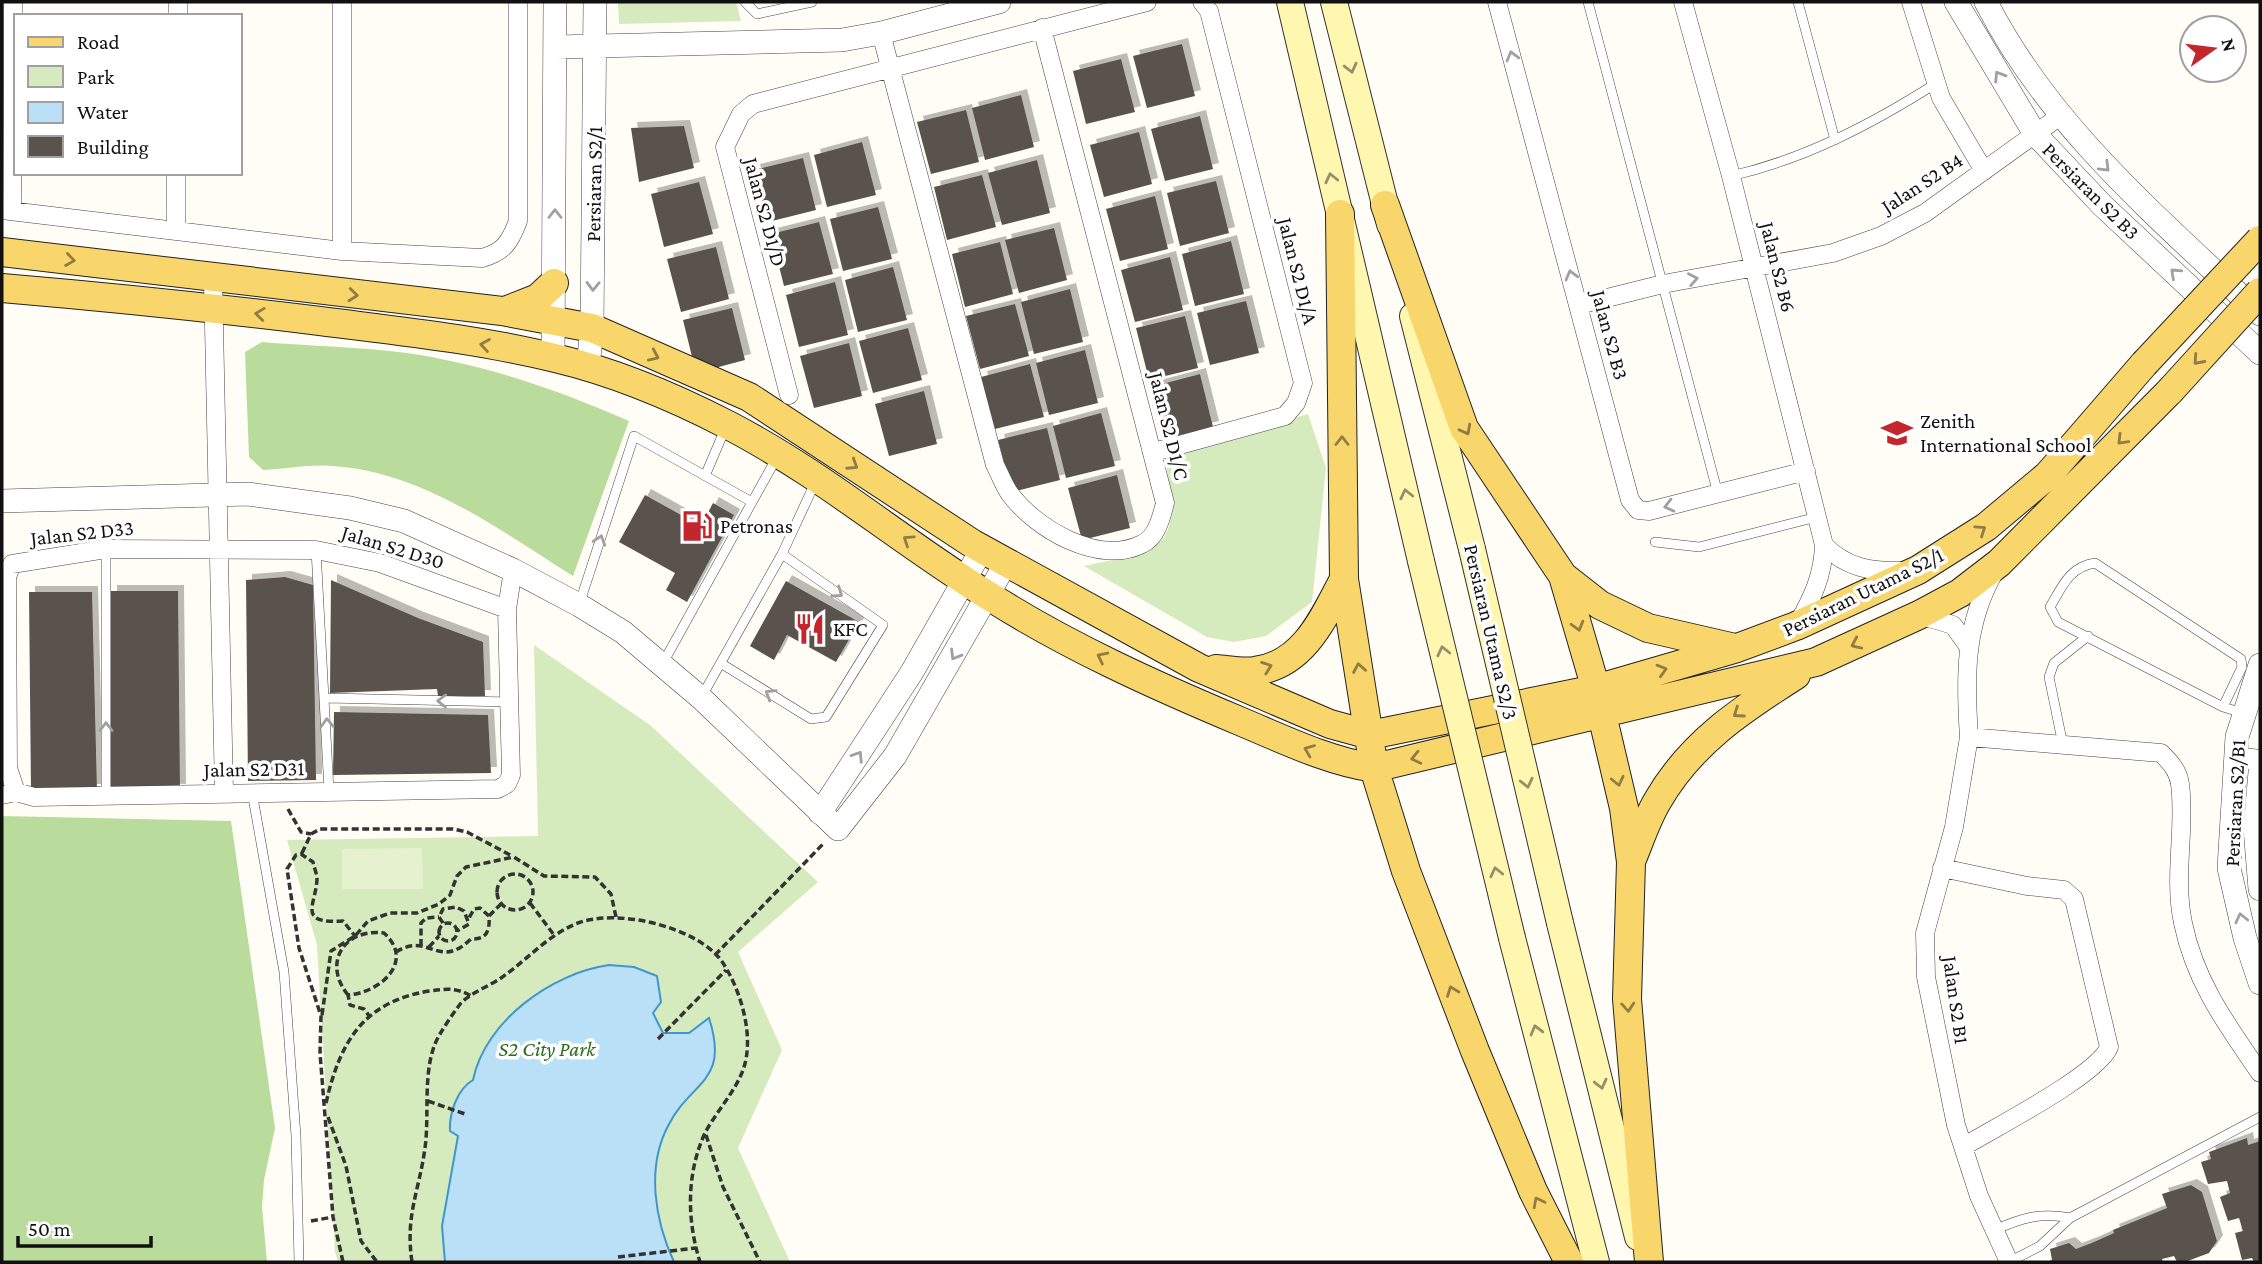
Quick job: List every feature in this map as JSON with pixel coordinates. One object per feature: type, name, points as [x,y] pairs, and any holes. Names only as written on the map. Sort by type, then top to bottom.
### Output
[{"type":"main road","points":[[1290,2],[1512,938],[1596,1262]]},
{"type":"main road","name":"Persiaran Utama S2/3","points":[[1334,2],[1472,550],[1560,923],[1647,1262]]},
{"type":"main road","points":[[1385,205],[1464,428],[1563,576],[1599,702],[1624,808],[1631,862],[1627,999],[1647,1262]]},
{"type":"main road","points":[[1340,215],[1344,579],[1374,768],[1406,871],[1475,1051],[1533,1191],[1569,1262]]},
{"type":"main road","name":"Persiaran Utama S2/1","points":[[1599,702],[1796,626],[1918,570],[1986,527],[2048,475],[2144,364],[2260,240]]},
{"type":"main road","points":[[2,252],[212,279],[502,311],[592,328],[749,397],[1006,563],[1199,668],[1330,724],[1370,735],[1599,702]]},
{"type":"main road","points":[[502,311],[538,298],[554,283]]},
{"type":"main road","points":[[2,288],[214,308],[398,331],[553,357],[588,367],[675,400],[780,453],[989,596],[1062,638],[1210,709],[1349,765],[1374,768],[1599,702]]},
{"type":"main road","name":"Persiaran Utama S2/1","points":[[1599,702],[1816,662],[1919,615],[1960,593],[2000,563],[2170,391],[2260,292]]},
{"type":"main road","points":[[1563,576],[1600,605],[1648,628],[1737,648]]},
{"type":"main road","points":[[1199,668],[1256,671],[1286,660],[1314,636],[1344,579]]},
{"type":"main road","points":[[1631,862],[1657,801],[1690,754],[1731,716],[1816,662]]},
{"type":"street","points":[[13,2],[7,210],[342,251],[482,258],[499,253],[511,241],[518,221],[518,2]]},
{"type":"street","points":[[342,2],[342,251]]},
{"type":"street","name":"Persiaran S2/1","points":[[553,357],[555,2]]},
{"type":"street","name":"Persiaran S2/1","points":[[588,367],[592,328],[595,2]]},
{"type":"street","points":[[555,47],[842,40],[881,33],[999,2]]},
{"type":"street","name":"Jalan S2 D1/D","points":[[789,395],[725,147],[741,114],[753,104],[1147,2]]},
{"type":"street","name":"Jalan S2 D1/A","points":[[1154,452],[1285,416],[1296,404],[1303,383],[1209,11],[1202,2]]},
{"type":"street","name":"Jalan S2 B3","points":[[1497,2],[1630,500],[1638,510],[1649,511],[1806,471]]},
{"type":"street","name":"Jalan S2 B6","points":[[1683,2],[1731,176],[1824,545],[1821,575],[1814,596],[1796,626]]},
{"type":"street","points":[[1911,2],[1936,84],[1984,170]]},
{"type":"street","name":"Persiaran S2 B3","points":[[1956,2],[2035,134],[2102,205],[2260,353]]},
{"type":"street","name":"Persiaran S2 B3","points":[[1986,2],[2004,37],[2060,116],[2101,163],[2260,314]]},
{"type":"street","name":"Jalan S2 D1/C","points":[[881,33],[995,465],[1009,494],[1039,522],[1087,548],[1115,550],[1144,544],[1160,526],[1164,503],[1154,452],[1042,28]]},
{"type":"street","name":"Jalan S2 B4","points":[[1579,305],[1663,284],[1833,253],[1881,236],[1925,213],[2060,116]]},
{"type":"street","points":[[176,175],[176,231]]},
{"type":"street","points":[[212,279],[224,792]]},
{"type":"street","points":[[2,501],[215,493],[306,501],[404,521],[513,570],[579,604],[663,663],[838,829],[895,756],[1006,563]]},
{"type":"street","points":[[1824,545],[1845,563],[1862,568],[1881,572],[1918,570]]},
{"type":"street","name":"Jalan S2 D33","points":[[9,793],[7,577],[12,564],[106,549],[219,550]]},
{"type":"street","points":[[820,813],[912,672],[982,549]]},
{"type":"street","name":"Jalan S2 D30","points":[[219,550],[316,550],[380,563],[507,609]]},
{"type":"street","name":"Jalan S2 B1","points":[[2000,563],[1976,608],[1968,646],[1969,737],[1954,827],[1925,933],[1926,976],[1963,1147],[1979,1196],[2009,1262]]},
{"type":"street","points":[[510,702],[507,609],[513,570]]},
{"type":"street","points":[[1919,615],[1953,625],[1968,646]]},
{"type":"street","name":"Persiaran S2/B1","points":[[2260,665],[2233,710],[2235,756],[2229,867],[2245,938],[2260,983]]},
{"type":"street","name":"Jalan S2 D31","points":[[9,793],[33,797],[498,789],[507,784],[511,775],[510,702]]},
{"type":"street","points":[[1969,737],[2161,753],[2173,764],[2180,783],[2178,865],[2183,923],[2207,994],[2260,1073]]},
{"type":"street","points":[[2235,756],[2260,759]]},
{"type":"street","name":"Persiaran S2/B1","points":[[2260,772],[2255,828],[2260,889]]},
{"type":"street","points":[[1942,868],[2027,886],[2064,890],[2074,899],[2109,1047],[2104,1059],[2073,1081],[1963,1147]]},
{"type":"lane","points":[[746,2],[757,13],[812,2]]},
{"type":"lane","points":[[1588,2],[1718,494]]},
{"type":"lane","points":[[1798,2],[1835,140]]},
{"type":"lane","points":[[1731,176],[1835,140],[1886,115],[1936,84]]},
{"type":"lane","points":[[705,476],[727,424]]},
{"type":"lane","points":[[579,604],[634,436],[752,502]]},
{"type":"lane","points":[[663,663],[780,453]]},
{"type":"lane","points":[[701,698],[782,554],[817,478]]},
{"type":"lane","points":[[1655,542],[1699,547],[1817,517]]},
{"type":"lane","points":[[106,549],[106,795]]},
{"type":"lane","points":[[316,550],[329,791]]},
{"type":"lane","points":[[722,664],[811,719],[826,717],[883,625],[782,554]]},
{"type":"lane","points":[[2095,563],[2241,659],[2242,667],[2233,710],[2058,622],[2050,607],[2072,571],[2081,565],[2095,563]]},
{"type":"lane","points":[[2063,745],[2049,677],[2054,663],[2088,636]]},
{"type":"lane","points":[[326,698],[510,702]]},
{"type":"lane","points":[[252,792],[284,972],[296,1136],[299,1262]]},
{"type":"lane","points":[[2009,1262],[2040,1246],[2070,1218],[2260,1117]]},
{"type":"lane","points":[[1995,1230],[2021,1218],[2047,1213],[2070,1218]]},
{"type":"path","points":[[283,792],[301,832],[310,834],[320,829],[453,829],[467,832],[544,876],[595,877],[611,894],[616,917]]},
{"type":"path","points":[[715,955],[838,829]]},
{"type":"path","points":[[310,834],[301,854],[288,863],[287,869],[299,948],[321,1016]]},
{"type":"path","points":[[301,854],[313,862],[317,879],[310,905],[312,912],[318,918],[348,923],[355,936]]},
{"type":"path","points":[[370,1017],[364,1009],[350,1005],[348,995],[337,977],[337,964],[342,947],[368,921],[379,916],[417,913],[439,904],[450,895],[457,876],[466,867],[514,857]]},
{"type":"path","points":[[525,877],[533,869]]},
{"type":"path","points":[[510,874],[525,877],[533,891],[529,903],[512,910],[501,904],[496,893],[500,880],[510,874]]},
{"type":"path","points":[[529,903],[554,935]]},
{"type":"path","points":[[396,952],[410,945],[429,947],[443,953],[458,952],[471,939],[479,939],[487,934],[489,916],[501,904]]},
{"type":"path","points":[[439,918],[443,909],[456,907],[469,918]]},
{"type":"path","points":[[458,952],[453,940],[457,931],[465,928],[477,908],[489,916]]},
{"type":"path","points":[[412,1262],[409,1222],[425,1149],[431,1060],[439,1035],[462,1002],[502,977],[554,935],[578,923],[616,917],[667,927],[693,936],[715,955],[726,970],[745,1018],[744,1069],[705,1133],[696,1157],[690,1197],[700,1262]]},
{"type":"path","points":[[421,947],[421,923],[426,918],[439,918]]},
{"type":"path","points":[[439,918],[443,923],[456,927],[457,931]]},
{"type":"path","points":[[429,947],[439,936],[443,923]]},
{"type":"path","points":[[465,928],[471,939]]},
{"type":"path","points":[[343,1262],[333,1217],[320,1053],[321,1016],[331,951],[369,931],[384,933],[396,952],[395,966],[381,985],[365,994],[348,995]]},
{"type":"path","points":[[439,936],[443,940],[453,940]]},
{"type":"path","points":[[659,1039],[726,970]]},
{"type":"path","points":[[377,1262],[360,1241],[346,1166],[325,1107],[333,1070],[346,1041],[383,1006],[414,994],[452,988],[471,997]]},
{"type":"path","points":[[428,1101],[465,1114]]},
{"type":"path","points":[[705,1133],[723,1187],[760,1262]]},
{"type":"path","points":[[297,1223],[333,1217]]},
{"type":"path","points":[[618,1257],[696,1248]]},
{"type":"green space","points":[[618,2],[736,2],[741,21],[619,24]]},
{"type":"green space","points":[[262,342],[389,351],[464,364],[548,389],[629,421],[573,576],[488,522],[428,491],[397,479],[365,470],[332,466],[263,470],[249,457],[245,352]]},
{"type":"green space","points":[[1308,414],[1326,468],[1312,602],[1266,636],[1234,642],[1207,637],[1084,566],[1136,554],[1152,547],[1163,538],[1169,526],[1171,509],[1165,455]]},
{"type":"green space","name":"S2 City Park","points":[[534,645],[650,725],[818,882],[738,952],[782,1050],[738,1148],[790,1262],[338,1262],[335,1252],[317,945],[287,840],[538,836]]},
{"type":"green space","points":[[2,816],[231,821],[275,1128],[264,1180],[262,1207],[267,1262],[2,1262]]},
{"type":"green space","points":[[422,848],[423,889],[342,889],[342,849]]},
{"type":"water","points":[[609,965],[634,967],[657,976],[661,1002],[653,1013],[663,1033],[689,1033],[709,1018],[714,1039],[715,1056],[711,1069],[668,1126],[657,1159],[655,1177],[658,1212],[674,1262],[445,1262],[442,1226],[458,1136],[450,1131],[450,1124],[458,1096],[473,1080],[480,1058],[491,1038],[524,1003],[565,978]]},
{"type":"building","points":[[1182,44],[1195,96],[1147,108],[1133,56]]},
{"type":"building","points":[[1121,59],[1135,112],[1086,124],[1073,71]]},
{"type":"building","points":[[1021,95],[1034,147],[985,160],[972,108]]},
{"type":"building","points":[[966,110],[979,162],[931,174],[917,122]]},
{"type":"building","points":[[1200,116],[1213,169],[1165,181],[1151,129]]},
{"type":"building","points":[[684,126],[694,168],[639,182],[631,128]]},
{"type":"building","points":[[1139,132],[1152,184],[1104,197],[1090,145]]},
{"type":"building","points":[[862,142],[876,195],[827,207],[814,155]]},
{"type":"building","points":[[803,158],[816,210],[768,222],[754,170]]},
{"type":"building","points":[[1037,160],[1050,213],[1002,225],[988,173]]},
{"type":"building","points":[[982,175],[996,227],[947,240],[934,187]]},
{"type":"building","points":[[1216,181],[1229,233],[1180,246],[1167,193]]},
{"type":"building","points":[[699,182],[713,234],[664,247],[651,194]]},
{"type":"building","points":[[1155,196],[1168,249],[1120,261],[1106,209]]},
{"type":"building","points":[[878,207],[892,259],[843,271],[830,219]]},
{"type":"building","points":[[819,222],[833,274],[784,286],[771,234]]},
{"type":"building","points":[[1054,228],[1067,280],[1019,293],[1005,240]]},
{"type":"building","points":[[1231,241],[1244,294],[1195,306],[1182,254]]},
{"type":"building","points":[[1000,242],[1013,294],[965,307],[952,254]]},
{"type":"building","points":[[716,247],[729,299],[681,312],[667,259]]},
{"type":"building","points":[[1170,257],[1183,310],[1135,322],[1121,270]]},
{"type":"building","points":[[893,267],[907,320],[858,332],[845,280]]},
{"type":"building","points":[[835,282],[848,335],[799,347],[786,295]]},
{"type":"building","points":[[1070,289],[1083,342],[1034,354],[1021,302]]},
{"type":"building","points":[[1246,301],[1259,353],[1210,365],[1197,313]]},
{"type":"building","points":[[1015,304],[1029,356],[980,369],[966,316]]},
{"type":"building","points":[[732,308],[745,360],[696,373],[683,320]]},
{"type":"building","points":[[1185,316],[1198,368],[1149,380],[1136,328]]},
{"type":"building","points":[[908,328],[922,380],[873,393],[859,341]]},
{"type":"building","points":[[849,343],[862,396],[814,408],[800,356]]},
{"type":"building","points":[[1085,350],[1098,403],[1049,415],[1036,363]]},
{"type":"building","points":[[1030,364],[1044,417],[995,429],[981,377]]},
{"type":"building","points":[[1200,374],[1213,427],[1164,439],[1151,387]]},
{"type":"building","points":[[924,391],[937,444],[889,456],[875,404]]},
{"type":"building","points":[[1101,413],[1115,466],[1066,478],[1053,426]]},
{"type":"building","points":[[1047,428],[1060,480],[1012,492],[998,440]]},
{"type":"building","points":[[1117,475],[1130,528],[1082,540],[1068,488]]},
{"type":"building","points":[[645,495],[701,526],[713,503],[734,515],[687,602],[666,590],[675,573],[619,542]]},
{"type":"building","points":[[285,577],[313,585],[316,780],[248,781],[246,580]]},
{"type":"building","points":[[331,580],[418,618],[483,642],[485,696],[438,696],[437,689],[330,693]]},
{"type":"building","points":[[786,581],[859,622],[836,662],[787,635],[774,660],[750,646]]},
{"type":"building","points":[[111,591],[178,591],[180,790],[111,788]]},
{"type":"building","points":[[29,592],[92,592],[97,790],[31,790]]},
{"type":"building","points":[[334,712],[488,715],[491,773],[333,775]]},
{"type":"building","points":[[2247,1138],[2248,1145],[2260,1141],[2260,1262],[2254,1262],[2252,1258],[2242,1260],[2235,1233],[2243,1231],[2239,1218],[2228,1221],[2220,1197],[2230,1193],[2227,1181],[2208,1184],[2201,1162],[2211,1159],[2209,1152]]},
{"type":"building","points":[[2191,1185],[2202,1192],[2217,1241],[2209,1253],[2185,1262],[2177,1262],[2174,1256],[2162,1259],[2163,1262],[2046,1262],[2052,1260],[2050,1249],[2069,1243],[2076,1249],[2114,1233],[2113,1230],[2167,1208],[2162,1194]]},
{"type":"place","name":"Zenith International School","points":[[1897,433]]},
{"type":"place","name":"Petronas","points":[[697,526]]},
{"type":"place","name":"KFC","points":[[810,629]]}]
